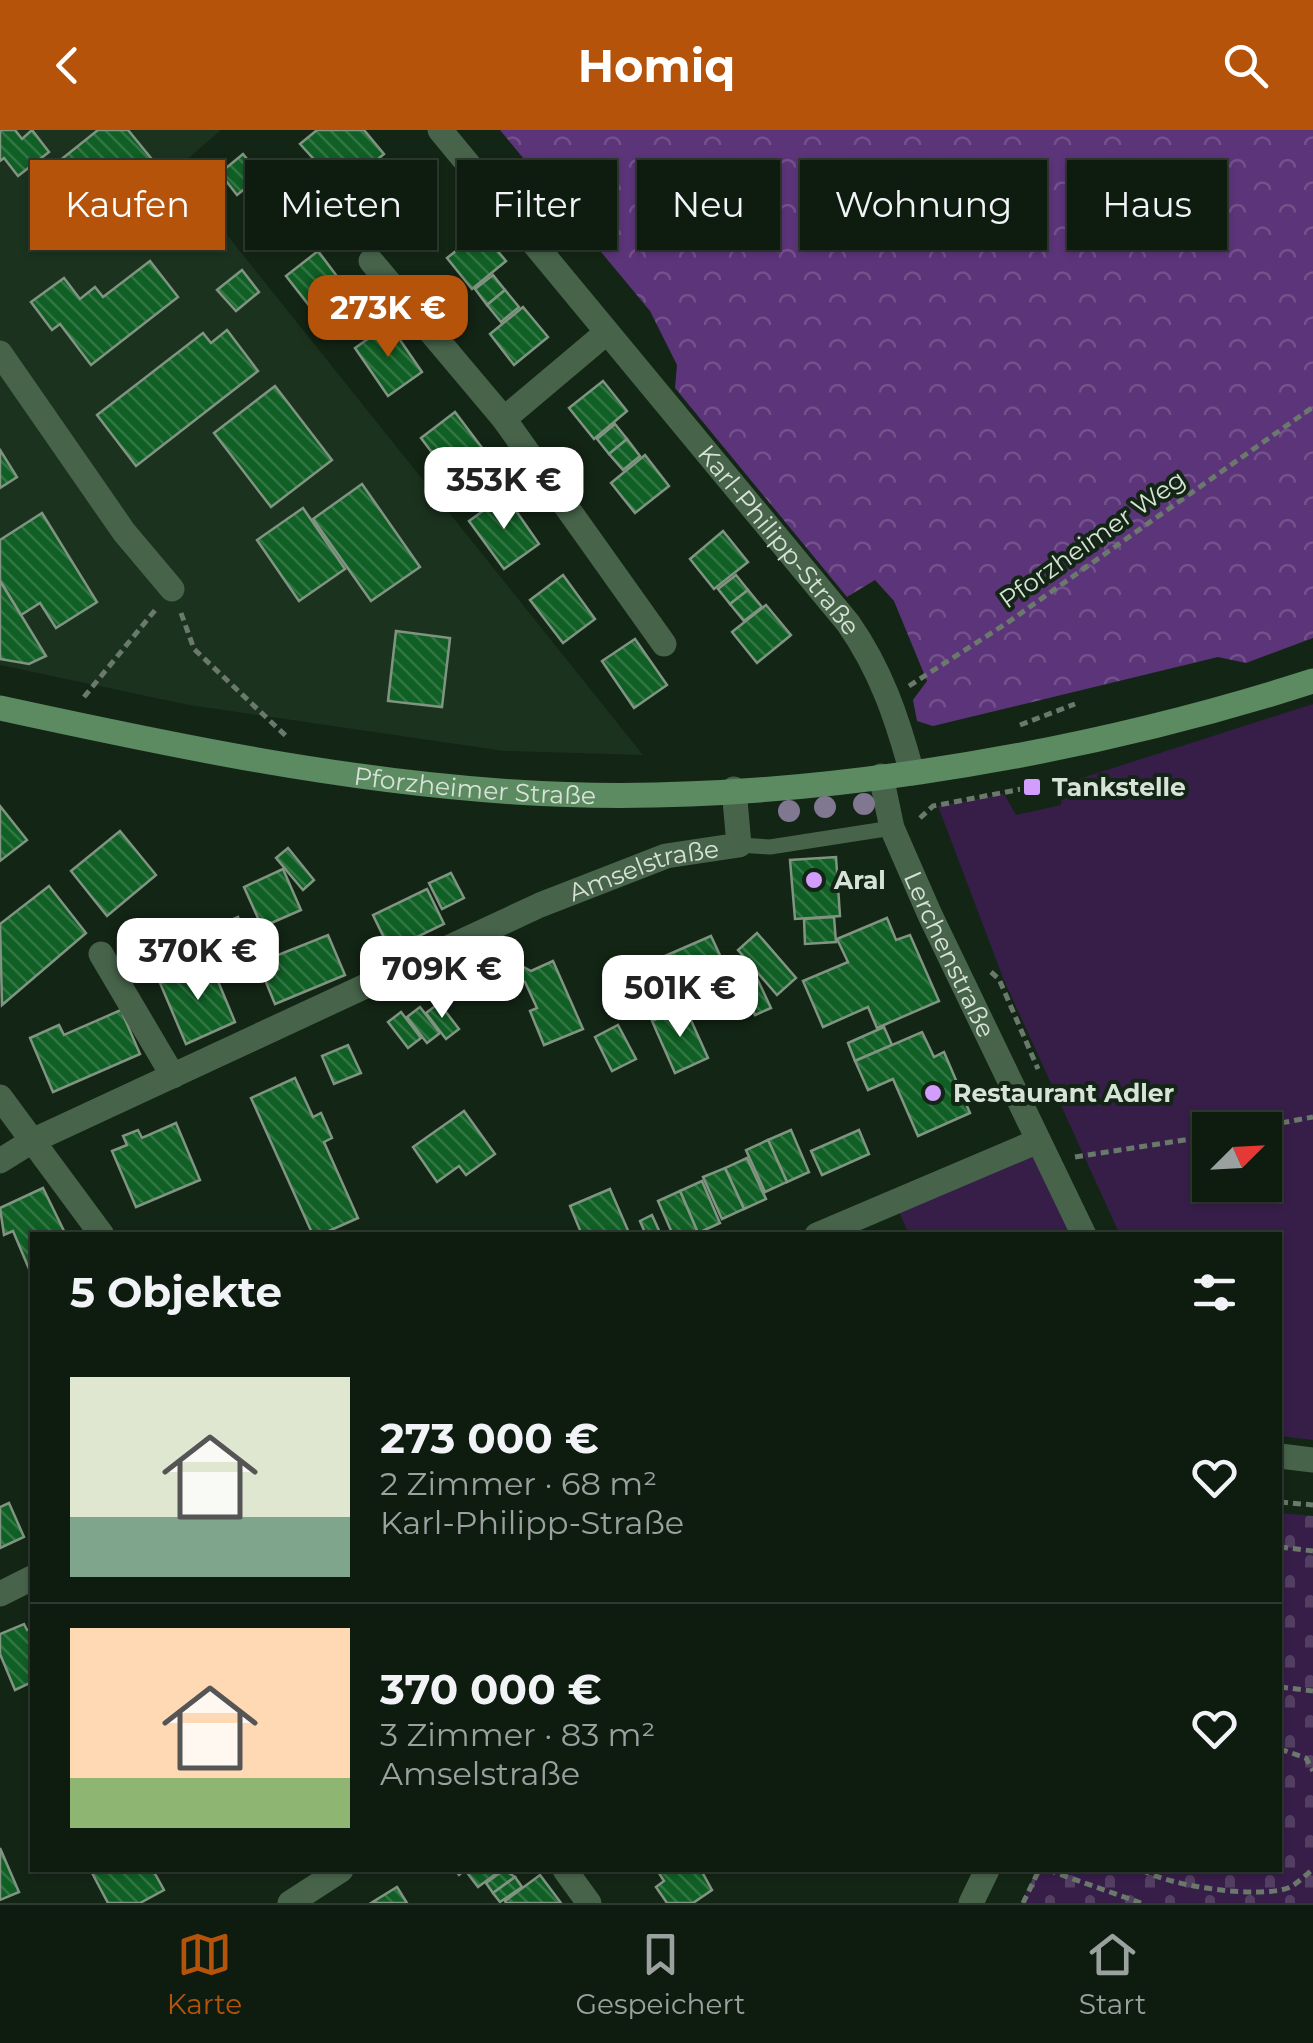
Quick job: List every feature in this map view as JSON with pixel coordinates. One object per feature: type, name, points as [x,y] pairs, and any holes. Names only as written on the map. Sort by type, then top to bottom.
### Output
[{"type":"main road","name":"Pforzheimer Straße","points":[[0,708],[324,772],[517,792],[734,789],[912,773],[1136,730],[1313,681]]},
{"type":"street","name":"Karl-Philipp-Straße","points":[[440,130],[848,623],[870,654],[890,698],[912,773]]},
{"type":"street","points":[[371,261],[504,420],[664,644]]},
{"type":"street","points":[[504,420],[606,333]]},
{"type":"street","points":[[0,353],[124,532],[172,589]]},
{"type":"street","name":"Lerchenstraße","points":[[881,776],[892,828],[1083,1232]]},
{"type":"street","name":"Amselstraße","points":[[0,1161],[32,1140],[540,905],[666,856],[739,845],[734,789]]},
{"type":"street","points":[[101,954],[173,1076]]},
{"type":"street","points":[[0,1098],[100,1232]]},
{"type":"street","points":[[824,1232],[1038,1140]]},
{"type":"street","points":[[1282,1456],[1313,1460]]},
{"type":"street","points":[[0,1594],[30,1579]]},
{"type":"street","points":[[290,1903],[339,1872]]},
{"type":"street","points":[[566,1872],[588,1903]]},
{"type":"street","points":[[971,1903],[986,1872]]},
{"type":"lane","points":[[739,845],[770,846],[892,828]]},
{"type":"path","name":"Pforzheimer Weg","points":[[890,698],[1007,623],[1313,407]]},
{"type":"path","points":[[63,722],[172,589]]},
{"type":"path","points":[[172,589],[194,648],[324,772]]},
{"type":"path","points":[[919,822],[933,806],[1032,787]]},
{"type":"path","points":[[1282,1123],[1313,1117]]},
{"type":"path","points":[[1038,1140],[1078,1158],[1192,1139]]},
{"type":"path","points":[[1282,1502],[1313,1505]]},
{"type":"path","points":[[1282,1547],[1313,1551]]},
{"type":"path","points":[[1282,1687],[1313,1691]]},
{"type":"path","points":[[1282,1750],[1306,1758],[1313,1770]]},
{"type":"path","points":[[1146,1872],[1161,1880],[1260,1892],[1290,1887],[1313,1869]]},
{"type":"path","points":[[1023,1903],[1038,1872]]},
{"type":"path","points":[[1054,1872],[1141,1903]]},
{"type":"shaded area","points":[[0,130],[221,130],[186,160],[30,160],[30,250],[225,250],[225,232],[643,755],[504,751],[189,705],[0,665]]},
{"type":"green space","points":[[500,130],[1313,130],[1313,638],[1246,663],[1218,657],[933,726],[917,721],[913,700],[927,681],[894,601],[875,580],[847,597],[675,388],[677,365],[650,311],[599,250],[617,250],[617,160],[525,160]]},
{"type":"green space","points":[[1313,704],[1313,1440],[1282,1436],[1282,1232],[1119,1232],[1003,978],[938,806],[1004,794],[1016,815],[1061,805],[1063,784]]},
{"type":"green space","points":[[1038,1141],[1083,1232],[908,1232],[895,1202]]},
{"type":"green space","points":[[1282,1513],[1313,1516],[1313,1903],[1021,1903],[1036,1872],[1282,1872]]},
{"type":"building","points":[[0,130],[15,130],[22,139],[32,130],[49,152],[39,160],[30,160],[30,167],[18,176],[4,158],[0,161]]},
{"type":"building","points":[[98,130],[128,130],[153,160],[60,160]]},
{"type":"building","points":[[317,130],[364,130],[384,154],[377,160],[315,160],[300,144]]},
{"type":"building","points":[[243,154],[248,160],[245,189],[237,195],[225,179],[225,169]]},
{"type":"building","points":[[457,250],[497,250],[506,261],[472,289],[447,258]]},
{"type":"building","points":[[318,251],[354,299],[322,322],[286,276]]},
{"type":"building","points":[[150,261],[178,297],[91,365],[60,324],[52,330],[31,302],[64,278],[80,299],[95,287],[103,297]]},
{"type":"building","points":[[242,270],[259,292],[236,311],[217,290]]},
{"type":"building","points":[[493,275],[505,290],[487,305],[475,289]]},
{"type":"building","points":[[505,290],[519,307],[501,322],[487,305]]},
{"type":"building","points":[[523,307],[548,337],[514,365],[490,334]]},
{"type":"building","points":[[389,324],[422,372],[388,396],[355,348]]},
{"type":"building","points":[[227,330],[258,371],[136,466],[97,415],[203,333],[211,343]]},
{"type":"building","points":[[603,381],[627,411],[594,439],[569,408]]},
{"type":"building","points":[[275,386],[332,460],[271,507],[214,433]]},
{"type":"building","points":[[455,412],[489,457],[455,483],[421,438]]},
{"type":"building","points":[[615,424],[627,439],[609,454],[597,439]]},
{"type":"building","points":[[627,439],[640,456],[623,470],[609,454]]},
{"type":"building","points":[[0,450],[17,477],[0,488]]},
{"type":"building","points":[[645,455],[669,486],[635,513],[611,483]]},
{"type":"building","points":[[362,484],[420,567],[371,601],[313,519]]},
{"type":"building","points":[[505,495],[539,544],[504,569],[469,521]]},
{"type":"building","points":[[303,508],[345,569],[299,601],[257,540]]},
{"type":"building","points":[[42,513],[97,602],[56,628],[40,603],[21,615],[0,581],[0,540]]},
{"type":"building","points":[[723,531],[748,562],[714,589],[690,559]]},
{"type":"building","points":[[563,575],[595,619],[563,643],[530,600]]},
{"type":"building","points":[[736,575],[748,590],[730,604],[718,589]]},
{"type":"building","points":[[0,581],[46,656],[29,664],[0,659]]},
{"type":"building","points":[[748,590],[762,607],[744,621],[730,604]]},
{"type":"building","points":[[766,605],[791,635],[757,663],[732,632]]},
{"type":"building","points":[[396,631],[450,638],[442,707],[388,701]]},
{"type":"building","points":[[635,639],[667,685],[634,708],[602,661]]},
{"type":"building","points":[[0,806],[27,840],[0,861]]},
{"type":"building","points":[[120,831],[156,875],[107,916],[71,871]]},
{"type":"building","points":[[288,848],[314,880],[303,890],[276,858]]},
{"type":"building","points":[[836,857],[840,916],[795,919],[790,860]]},
{"type":"building","points":[[283,869],[301,910],[262,927],[244,887]]},
{"type":"building","points":[[451,873],[464,898],[442,909],[429,883]]},
{"type":"building","points":[[49,886],[86,933],[2,1005],[0,924]]},
{"type":"building","points":[[427,889],[444,924],[390,950],[373,915]]},
{"type":"building","points":[[238,917],[253,951],[228,962],[213,928]]},
{"type":"building","points":[[834,917],[836,942],[805,944],[804,919]]},
{"type":"building","points":[[887,918],[896,940],[910,935],[939,1001],[877,1028],[868,1007],[823,1027],[803,981],[848,962],[837,939]]},
{"type":"building","points":[[757,933],[796,978],[777,995],[738,950]]},
{"type":"building","points":[[328,935],[345,975],[275,1004],[263,975],[278,969],[273,957]]},
{"type":"building","points":[[711,936],[725,966],[679,987],[665,956]]},
{"type":"building","points":[[553,961],[583,1029],[544,1045],[530,1011],[537,1008],[525,982],[516,979],[514,972],[520,965],[531,971]]},
{"type":"building","points":[[210,962],[235,1022],[186,1044],[160,983]]},
{"type":"building","points":[[755,974],[771,1008],[755,1015],[740,981]]},
{"type":"building","points":[[439,1003],[459,1029],[446,1039],[426,1013]]},
{"type":"building","points":[[420,1007],[440,1033],[427,1043],[407,1017]]},
{"type":"building","points":[[685,1007],[708,1058],[675,1073],[652,1021]]},
{"type":"building","points":[[121,1010],[140,1054],[53,1092],[30,1038],[59,1025],[64,1035]]},
{"type":"building","points":[[401,1012],[421,1038],[408,1048],[388,1022]]},
{"type":"building","points":[[618,1025],[636,1059],[612,1071],[595,1037]]},
{"type":"building","points":[[884,1027],[892,1045],[855,1061],[848,1043]]},
{"type":"building","points":[[922,1032],[934,1057],[944,1052],[970,1113],[918,1136],[893,1079],[868,1090],[855,1061]]},
{"type":"building","points":[[348,1045],[361,1073],[334,1084],[322,1056]]},
{"type":"building","points":[[295,1078],[313,1117],[321,1113],[332,1138],[324,1142],[358,1218],[327,1232],[312,1232],[251,1098]]},
{"type":"building","points":[[464,1111],[495,1154],[466,1175],[459,1166],[437,1182],[413,1147]]},
{"type":"building","points":[[176,1123],[200,1180],[136,1207],[112,1151],[127,1145],[123,1136],[138,1130],[142,1138]]},
{"type":"building","points":[[791,1130],[809,1172],[787,1182],[768,1140]]},
{"type":"building","points":[[859,1130],[869,1154],[822,1175],[811,1151]]},
{"type":"building","points":[[768,1140],[787,1182],[765,1192],[746,1150]]},
{"type":"building","points":[[747,1158],[766,1199],[744,1209],[725,1168]]},
{"type":"building","points":[[725,1168],[744,1209],[722,1219],[703,1177]]},
{"type":"building","points":[[702,1181],[720,1223],[698,1232],[680,1191]]},
{"type":"building","points":[[43,1188],[65,1232],[30,1232],[30,1271],[13,1231],[4,1235],[0,1208]]},
{"type":"building","points":[[610,1189],[629,1232],[581,1232],[570,1206]]},
{"type":"building","points":[[680,1191],[698,1232],[672,1232],[658,1201]]},
{"type":"building","points":[[652,1215],[660,1232],[645,1232],[640,1221]]},
{"type":"building","points":[[9,1503],[24,1537],[0,1548],[0,1507]]},
{"type":"building","points":[[24,1624],[30,1629],[30,1683],[15,1690],[0,1654],[0,1634]]},
{"type":"building","points":[[0,1848],[19,1892],[0,1900]]},
{"type":"building","points":[[92,1872],[154,1872],[164,1890],[140,1903],[108,1903]]},
{"type":"building","points":[[467,1872],[498,1872],[478,1887]]},
{"type":"building","points":[[501,1872],[515,1877],[493,1893],[486,1883]]},
{"type":"building","points":[[658,1872],[702,1872],[712,1890],[693,1903],[667,1903],[656,1887],[664,1881]]},
{"type":"building","points":[[540,1875],[561,1903],[506,1903],[505,1901]]},
{"type":"building","points":[[515,1877],[522,1887],[500,1902],[493,1893]]},
{"type":"building","points":[[397,1887],[407,1903],[371,1903]]},
{"type":"place","name":"Tankstelle","points":[[1032,787]]},
{"type":"place","name":"Aral","points":[[814,880]]},
{"type":"place","name":"Restaurant Adler","points":[[933,1093]]}]
